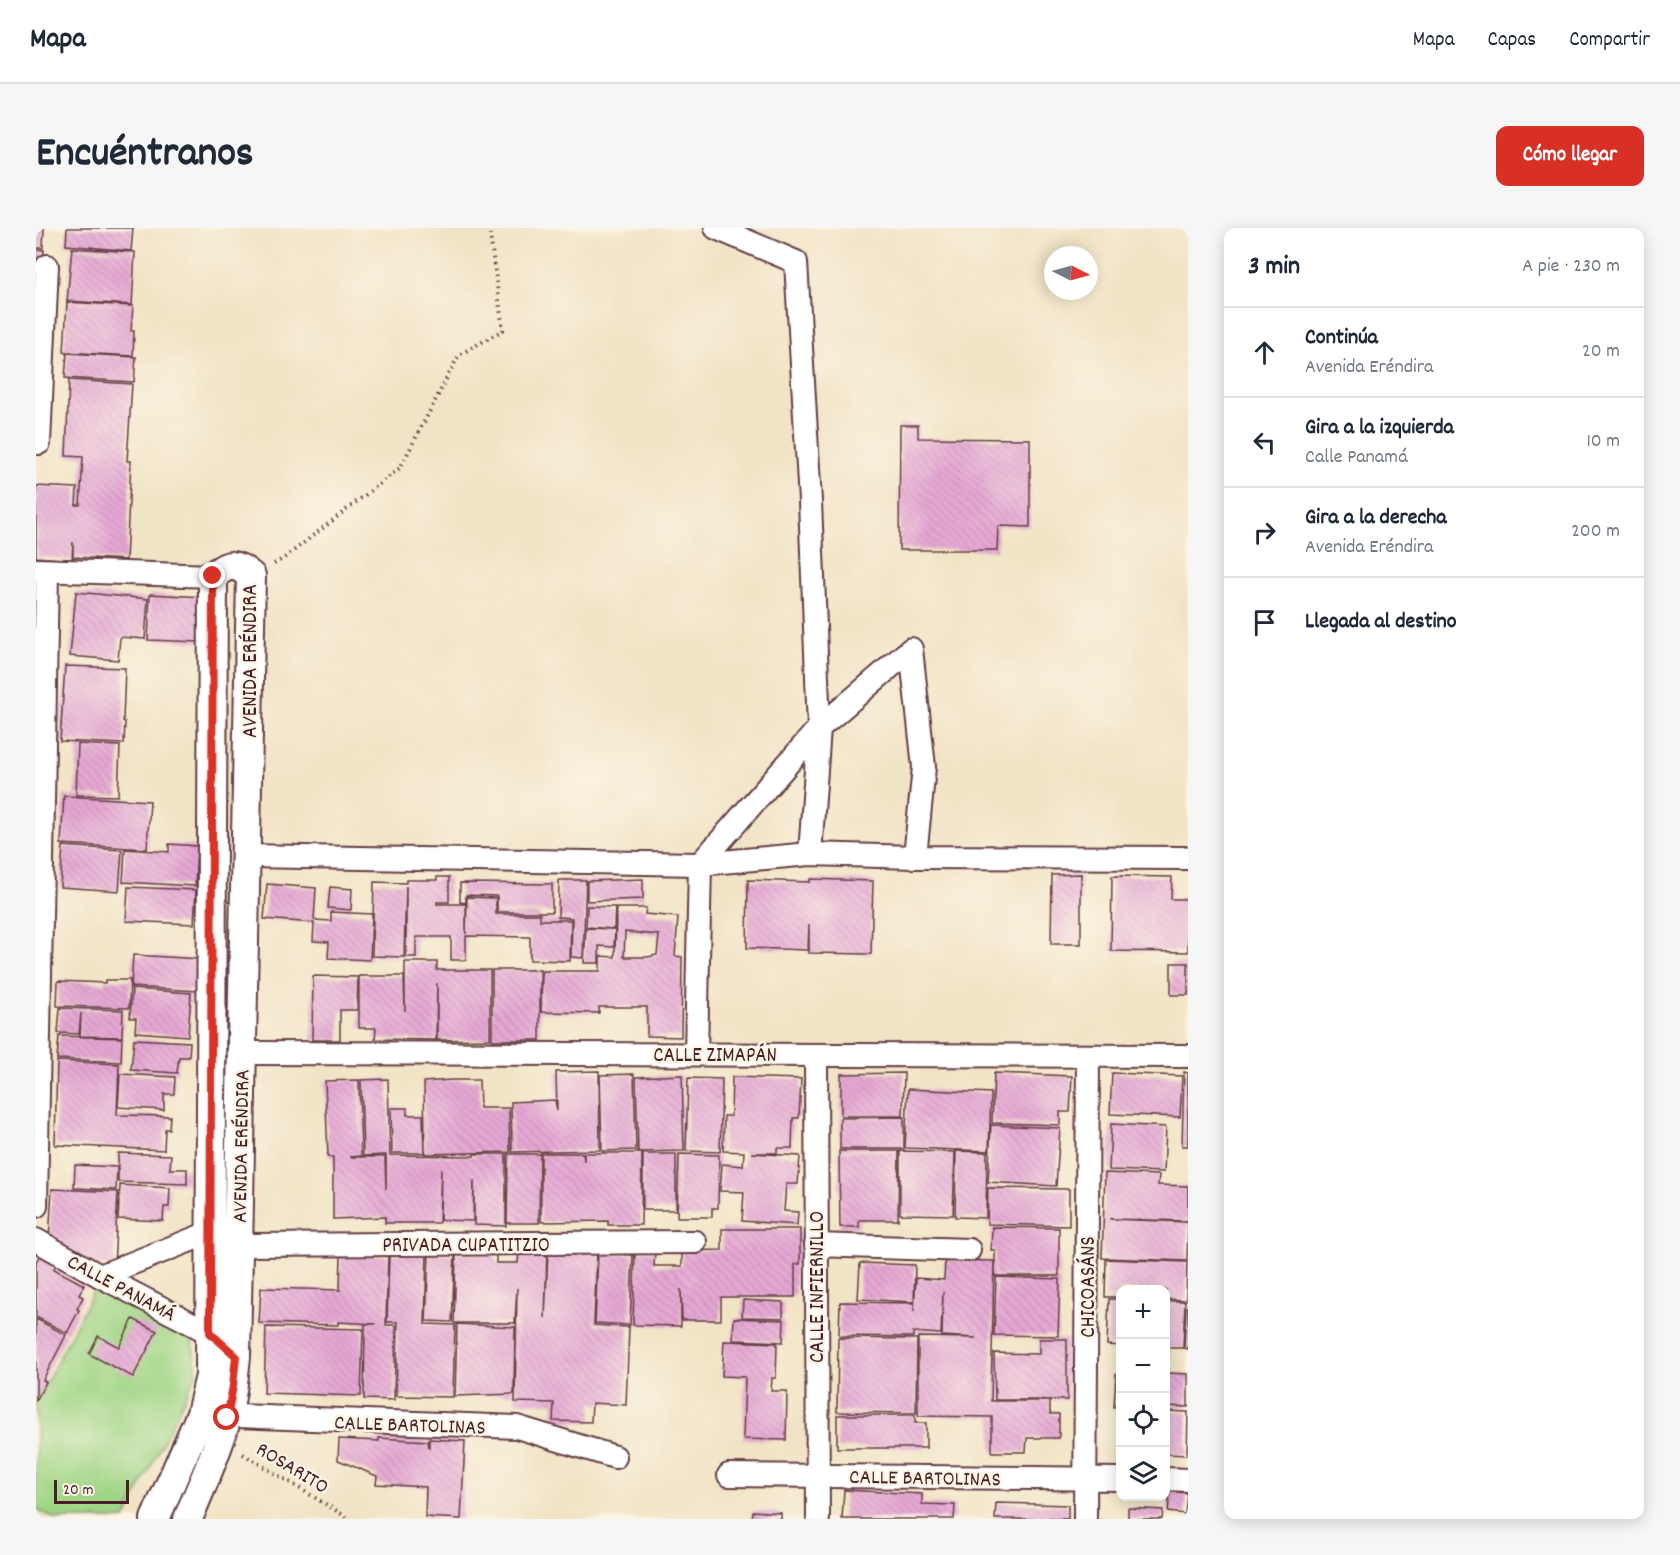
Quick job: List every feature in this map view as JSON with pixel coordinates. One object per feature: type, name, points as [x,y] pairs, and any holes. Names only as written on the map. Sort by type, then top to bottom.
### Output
[{"type":"street","points":[[716,228],[796,262],[810,501],[819,728],[810,854]]},
{"type":"street","points":[[39,443],[39,391],[48,266]]},
{"type":"street","name":"AVENIDA ERÉNDIRA","points":[[155,1519],[216,1424],[210,1376],[213,576],[223,567],[232,566],[240,567],[251,576],[236,1356],[233,1386],[216,1424],[188,1519]]},
{"type":"street","points":[[36,1206],[42,571],[213,576]]},
{"type":"street","points":[[696,1054],[700,864],[819,728],[910,648],[924,767],[915,857]]},
{"type":"street","points":[[246,856],[700,864],[810,854],[915,857],[1188,858]]},
{"type":"street","name":"CALLE ZIMAPÁN","points":[[242,1053],[1188,1056]]},
{"type":"street","name":"CALLE INFIERNILLO","points":[[816,1054],[818,1519]]},
{"type":"street","name":"CHICOASÁNS","points":[[1085,1519],[1089,1056]]},
{"type":"street","points":[[100,1276],[211,1232]]},
{"type":"street","name":"CALLE PANAMÁ","points":[[36,1240],[210,1333],[236,1356]]},
{"type":"street","name":"PRIVADA CUPATITZIO","points":[[238,1245],[695,1242]]},
{"type":"street","points":[[816,1245],[969,1250]]},
{"type":"street","name":"CALLE BARTOLINAS","points":[[216,1424],[517,1427],[615,1457]]},
{"type":"street","name":"CALLE BARTOLINAS","points":[[729,1475],[1116,1479]]},
{"type":"street","points":[[1170,1479],[1188,1480]]},
{"type":"path","points":[[251,576],[283,559],[400,468],[459,355],[503,330],[489,228]]},
{"type":"path","name":"ROSARITO","points":[[216,1424],[350,1519]]},
{"type":"green space","points":[[95,1288],[192,1339],[197,1373],[125,1519],[55,1519],[36,1509],[36,1403]]},
{"type":"building","points":[[36,228],[44,228],[43,248],[36,248]]},
{"type":"building","points":[[67,228],[133,228],[131,251],[66,245]]},
{"type":"building","points":[[72,248],[135,252],[132,305],[67,301]]},
{"type":"building","points":[[36,250],[44,250],[42,275],[36,274]]},
{"type":"building","points":[[67,302],[133,306],[131,331],[134,331],[133,356],[64,352]]},
{"type":"building","points":[[67,353],[136,357],[134,382],[65,378]]},
{"type":"building","points":[[69,380],[132,384],[127,461],[131,461],[126,560],[73,557],[73,542],[72,560],[36,557],[36,486],[77,488],[76,505],[80,505],[83,457],[66,456]]},
{"type":"building","points":[[900,425],[918,425],[918,438],[1030,439],[1030,527],[998,526],[997,550],[899,550]]},
{"type":"building","points":[[76,592],[148,599],[145,639],[120,637],[118,660],[70,656]]},
{"type":"building","points":[[150,594],[203,597],[201,642],[148,640]]},
{"type":"building","points":[[65,666],[125,668],[124,744],[60,741]]},
{"type":"building","points":[[78,744],[120,746],[118,796],[76,795]]},
{"type":"building","points":[[64,796],[150,801],[147,849],[61,844]]},
{"type":"building","points":[[169,844],[197,846],[195,886],[123,882],[125,849],[169,852]]},
{"type":"building","points":[[63,846],[122,850],[119,891],[60,887]]},
{"type":"building","points":[[1081,874],[1081,944],[1051,944],[1052,875]]},
{"type":"building","points":[[1112,876],[1172,877],[1171,899],[1188,899],[1188,952],[1111,951]]},
{"type":"building","points":[[437,877],[449,877],[449,902],[437,902],[437,904],[466,904],[466,934],[467,897],[496,898],[496,914],[540,914],[540,920],[571,920],[570,961],[530,960],[530,937],[466,936],[466,960],[451,960],[451,937],[416,937],[416,957],[406,957],[406,886],[404,957],[372,956],[374,882],[406,883],[406,880],[437,880]]},
{"type":"building","points":[[643,879],[643,899],[587,901],[587,881]]},
{"type":"building","points":[[810,879],[873,881],[871,954],[809,953],[809,925],[808,950],[747,948],[748,880],[810,882]]},
{"type":"building","points":[[559,880],[586,880],[583,958],[571,957],[572,918],[558,917]]},
{"type":"building","points":[[460,883],[552,884],[552,912],[497,912],[497,896],[466,895],[466,903],[460,902]]},
{"type":"building","points":[[267,884],[316,888],[314,920],[331,921],[331,912],[372,914],[370,960],[328,958],[329,942],[313,941],[314,923],[264,919]]},
{"type":"building","points":[[128,887],[196,890],[194,924],[126,921]]},
{"type":"building","points":[[330,887],[352,889],[351,910],[328,908]]},
{"type":"building","points":[[587,906],[615,907],[614,929],[586,927]]},
{"type":"building","points":[[616,908],[646,908],[645,914],[678,917],[675,956],[682,957],[681,1037],[647,1036],[647,1007],[599,1007],[599,1013],[541,1012],[542,971],[600,971],[600,956],[615,957]],"holes":[[[625,932],[659,935],[657,955],[624,957]]]},
{"type":"building","points":[[586,928],[615,929],[614,947],[599,946],[599,963],[584,963]]},
{"type":"building","points":[[133,955],[200,959],[198,991],[131,987]]},
{"type":"building","points":[[405,962],[437,962],[437,970],[490,970],[490,1039],[437,1040],[437,983],[436,1040],[375,1039],[376,1028],[359,1028],[359,976],[404,976],[405,1011]]},
{"type":"building","points":[[1171,963],[1188,963],[1188,995],[1171,995]]},
{"type":"building","points":[[492,970],[540,970],[540,1040],[492,1040]]},
{"type":"building","points":[[313,976],[358,977],[357,1010],[340,1010],[340,1040],[312,1040]]},
{"type":"building","points":[[105,980],[130,980],[129,1008],[57,1006],[58,981],[105,983]]},
{"type":"building","points":[[132,989],[191,993],[188,1036],[135,1032],[136,1018],[130,1018]]},
{"type":"building","points":[[60,1008],[123,1010],[122,1037],[80,1036],[81,1013],[79,1034],[58,1033]]},
{"type":"building","points":[[59,1036],[122,1038],[121,1062],[57,1059]]},
{"type":"building","points":[[134,1039],[190,1042],[189,1057],[179,1057],[177,1073],[131,1070]]},
{"type":"building","points":[[57,1061],[119,1064],[117,1115],[170,1116],[169,1129],[165,1129],[164,1150],[55,1145]]},
{"type":"building","points":[[599,1071],[600,1150],[512,1152],[511,1102],[555,1100],[557,1111],[556,1072]]},
{"type":"building","points":[[1184,1072],[1188,1073],[1188,1146],[1182,1146]]},
{"type":"building","points":[[904,1073],[903,1116],[841,1116],[841,1074]]},
{"type":"building","points":[[994,1073],[1072,1076],[1070,1112],[1060,1112],[1060,1125],[992,1123]]},
{"type":"building","points":[[1112,1073],[1182,1076],[1180,1117],[1110,1114]]},
{"type":"building","points":[[120,1074],[175,1077],[174,1094],[164,1094],[164,1110],[118,1107]]},
{"type":"building","points":[[634,1074],[636,1150],[602,1151],[600,1075]]},
{"type":"building","points":[[682,1075],[684,1151],[638,1152],[636,1077]]},
{"type":"building","points":[[732,1077],[801,1079],[799,1118],[793,1118],[792,1148],[777,1148],[777,1153],[751,1153],[800,1156],[798,1184],[786,1184],[784,1211],[798,1212],[797,1225],[742,1221],[744,1192],[720,1191],[722,1164],[743,1166],[744,1152],[723,1151],[724,1116],[731,1116]]},
{"type":"building","points":[[688,1078],[722,1079],[720,1152],[686,1151]]},
{"type":"building","points":[[388,1079],[390,1155],[506,1154],[506,1226],[474,1225],[474,1180],[473,1221],[440,1220],[441,1168],[439,1223],[385,1223],[385,1217],[333,1219],[333,1157],[328,1157],[325,1081],[359,1080],[361,1156],[350,1157],[385,1157],[386,1189],[386,1155],[363,1156],[361,1080]]},
{"type":"building","points":[[479,1080],[480,1108],[509,1108],[510,1152],[425,1154],[424,1082]]},
{"type":"building","points":[[908,1089],[991,1093],[989,1151],[905,1148]]},
{"type":"building","points":[[391,1108],[407,1108],[407,1115],[423,1115],[424,1153],[392,1153]]},
{"type":"building","points":[[904,1117],[904,1149],[840,1149],[840,1118]]},
{"type":"building","points":[[1111,1124],[1166,1127],[1164,1172],[1109,1170]]},
{"type":"building","points":[[991,1125],[1060,1128],[1056,1186],[988,1182]]},
{"type":"building","points":[[839,1151],[899,1151],[898,1220],[859,1220],[859,1227],[840,1227]]},
{"type":"building","points":[[900,1151],[955,1152],[953,1215],[900,1214]]},
{"type":"building","points":[[956,1151],[987,1152],[986,1218],[955,1217]]},
{"type":"building","points":[[118,1153],[171,1155],[170,1169],[187,1169],[187,1184],[118,1182]]},
{"type":"building","points":[[541,1153],[583,1153],[584,1161],[584,1153],[642,1153],[641,1225],[608,1225],[608,1221],[541,1222]]},
{"type":"building","points":[[508,1154],[540,1154],[539,1223],[507,1223]]},
{"type":"building","points":[[643,1154],[676,1154],[676,1210],[643,1210]]},
{"type":"building","points":[[679,1154],[719,1155],[718,1208],[712,1208],[712,1217],[677,1217]]},
{"type":"building","points":[[75,1165],[117,1167],[116,1190],[74,1188]]},
{"type":"building","points":[[1105,1173],[1159,1175],[1158,1185],[1188,1186],[1188,1221],[1110,1219],[1188,1222],[1187,1261],[1102,1258]]},
{"type":"building","points":[[120,1185],[170,1188],[169,1207],[164,1207],[163,1221],[118,1219]]},
{"type":"building","points":[[988,1188],[1069,1189],[1069,1226],[987,1224]]},
{"type":"building","points":[[52,1189],[118,1192],[114,1266],[92,1265],[49,1240]]},
{"type":"building","points":[[992,1227],[1059,1228],[1059,1276],[995,1276],[995,1250],[991,1250]]},
{"type":"building","points":[[722,1229],[800,1229],[800,1264],[795,1264],[795,1297],[721,1297],[721,1320],[682,1320],[681,1289],[681,1326],[633,1325],[635,1250],[655,1251],[654,1266],[682,1266],[682,1251],[722,1250]]},
{"type":"building","points":[[548,1250],[597,1252],[594,1325],[629,1327],[626,1405],[592,1403],[591,1422],[553,1421],[554,1403],[515,1402],[517,1288],[515,1323],[454,1323],[456,1253],[496,1255],[496,1263],[518,1263],[519,1252],[547,1253],[545,1318]]},
{"type":"building","points":[[598,1253],[633,1255],[630,1325],[595,1323]]},
{"type":"building","points":[[389,1254],[427,1255],[425,1324],[455,1325],[453,1397],[396,1396],[398,1322],[387,1322]]},
{"type":"building","points":[[429,1254],[455,1255],[452,1322],[426,1321]]},
{"type":"building","points":[[40,1255],[56,1263],[54,1269],[84,1285],[79,1295],[83,1297],[77,1309],[79,1310],[67,1333],[36,1317],[36,1262]]},
{"type":"building","points":[[341,1255],[388,1256],[386,1325],[396,1325],[394,1400],[364,1399],[365,1324],[376,1324],[259,1323],[261,1288],[340,1290]]},
{"type":"building","points":[[1106,1259],[1187,1262],[1186,1300],[1170,1299],[1170,1285],[1116,1285],[1116,1297],[1105,1297]]},
{"type":"building","points":[[945,1260],[994,1261],[991,1401],[1050,1401],[1050,1414],[1059,1414],[1059,1438],[1027,1438],[1026,1452],[992,1452],[992,1417],[918,1416],[918,1337],[976,1338],[942,1336],[943,1292],[941,1334],[913,1332],[913,1337],[839,1336],[840,1302],[914,1303],[914,1311],[916,1278],[944,1280]]},
{"type":"building","points":[[860,1263],[915,1265],[914,1302],[858,1299]]},
{"type":"building","points":[[996,1277],[1060,1279],[1058,1336],[994,1335]]},
{"type":"building","points":[[1109,1299],[1116,1299],[1116,1346],[1107,1345]]},
{"type":"building","points":[[743,1300],[783,1302],[783,1318],[742,1317]]},
{"type":"building","points":[[1170,1301],[1185,1301],[1183,1348],[1170,1348]]},
{"type":"building","points":[[1186,1307],[1188,1307],[1188,1349],[1184,1348]]},
{"type":"building","points":[[734,1318],[784,1320],[783,1342],[733,1340]]},
{"type":"building","points":[[36,1319],[66,1335],[43,1380],[46,1382],[36,1401]]},
{"type":"building","points":[[133,1319],[157,1331],[133,1377],[89,1354],[98,1336],[119,1347]]},
{"type":"building","points":[[457,1324],[515,1327],[514,1394],[455,1396]]},
{"type":"building","points":[[266,1327],[363,1329],[361,1396],[264,1393]]},
{"type":"building","points":[[838,1338],[917,1339],[916,1413],[837,1412]]},
{"type":"building","points":[[1039,1339],[1067,1339],[1067,1400],[995,1400],[994,1353],[1039,1354]]},
{"type":"building","points":[[724,1341],[777,1343],[776,1378],[772,1378],[771,1391],[787,1391],[786,1440],[743,1439],[745,1377],[722,1376]]},
{"type":"building","points":[[1170,1373],[1188,1374],[1188,1407],[1170,1406]]},
{"type":"building","points":[[1116,1374],[1116,1407],[1114,1407]]},
{"type":"building","points":[[1170,1411],[1188,1412],[1187,1455],[1170,1454]]},
{"type":"building","points":[[837,1415],[915,1415],[915,1423],[926,1423],[926,1448],[837,1448]]},
{"type":"building","points":[[379,1438],[428,1441],[429,1448],[429,1439],[465,1441],[461,1519],[425,1517],[426,1487],[376,1484],[377,1476],[338,1460],[339,1439],[379,1441]]},
{"type":"building","points":[[844,1490],[922,1494],[922,1504],[955,1505],[954,1519],[842,1519]]},
{"type":"building","points":[[1170,1491],[1187,1493],[1185,1514],[1168,1512]]},
{"type":"building","points":[[996,1503],[1068,1505],[1068,1519],[995,1519]]},
{"type":"building","points":[[1128,1508],[1163,1510],[1162,1519],[1128,1519]]},
{"type":"building","points":[[753,1511],[781,1513],[781,1519],[752,1519]]},
{"type":"route","points":[[213,576],[210,1333],[236,1356],[227,1418]]}]
